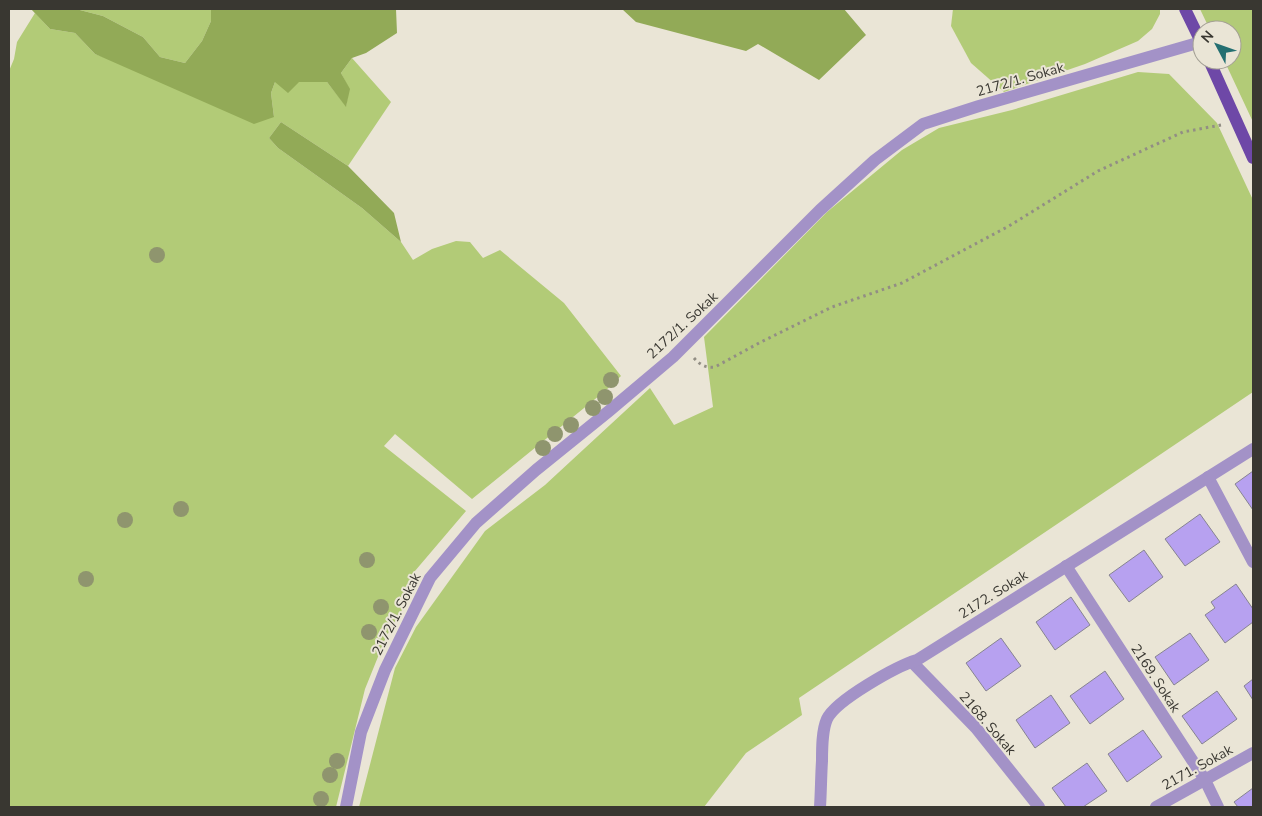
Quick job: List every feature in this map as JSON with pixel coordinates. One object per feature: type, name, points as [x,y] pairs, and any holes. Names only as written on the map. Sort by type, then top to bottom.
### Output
[{"type":"main road","points":[[1185,9],[1192,24]]},
{"type":"main road","points":[[1214,70],[1253,158]]},
{"type":"street","name":"2172/1. Sokak","points":[[346,807],[361,732],[385,670],[430,578],[476,523],[536,470],[673,357],[820,210],[868,166],[923,124],[979,106],[1192,46]]},
{"type":"street","name":"2172. Sokak","points":[[820,807],[823,738],[827,718],[837,707],[882,676],[917,660],[1253,449]]},
{"type":"street","points":[[1208,477],[1253,562]]},
{"type":"street","name":"2169. Sokak","points":[[1066,566],[1205,780],[1218,807]]},
{"type":"street","name":"2168. Sokak","points":[[912,662],[976,728],[1039,807]]},
{"type":"street","name":"2171. Sokak","points":[[1156,807],[1253,753]]},
{"type":"path","points":[[683,347],[702,365],[710,368],[716,367],[759,343],[832,307],[902,283],[1009,226],[1098,171],[1183,132],[1237,122]]},
{"type":"green space","points":[[31,9],[76,9],[103,16],[143,37],[160,57],[185,63],[202,41],[211,21],[211,9],[396,9],[397,33],[366,53],[352,58],[341,73],[350,89],[346,107],[327,82],[299,82],[288,93],[275,82],[271,93],[274,117],[254,124],[95,54],[75,33],[50,29]]},
{"type":"green space","points":[[76,9],[211,9],[211,21],[202,41],[185,63],[160,57],[143,37],[103,16]]},
{"type":"green space","points":[[622,9],[844,9],[866,35],[819,80],[758,44],[746,51],[636,22]]},
{"type":"green space","points":[[953,9],[1160,9],[1160,14],[1152,29],[1138,41],[1085,64],[1004,92],[971,63],[951,26]]},
{"type":"green space","points":[[1200,9],[1253,9],[1253,122],[1229,70],[1242,70],[1242,20],[1205,20]]},
{"type":"green space","points":[[35,13],[50,29],[75,33],[95,54],[274,117],[271,93],[275,82],[327,82],[346,106],[349,89],[341,73],[352,58],[391,102],[348,166],[281,122],[269,138],[278,148],[362,208],[401,242],[413,260],[432,249],[456,241],[470,242],[483,258],[500,250],[564,303],[621,376],[472,499],[395,434],[384,446],[466,511],[409,578],[416,586],[386,637],[365,689],[336,807],[9,807],[9,71],[14,59],[17,42]]},
{"type":"green space","points":[[1138,72],[1169,74],[1217,123],[1253,200],[1253,392],[799,698],[802,715],[746,753],[704,807],[359,807],[395,668],[416,627],[485,531],[545,485],[650,388],[674,425],[713,407],[704,337],[827,212],[902,150],[939,128],[1012,110]]},
{"type":"green space","points":[[281,122],[348,166],[394,213],[401,242],[362,208],[278,148],[269,138]]},
{"type":"building","points":[[1253,471],[1253,510],[1235,484]]},
{"type":"building","points":[[1200,514],[1220,542],[1185,566],[1165,539]]},
{"type":"building","points":[[1144,550],[1163,577],[1129,602],[1109,575]]},
{"type":"building","points":[[1236,584],[1253,609],[1253,622],[1225,643],[1205,615],[1215,608],[1211,602]]},
{"type":"building","points":[[1071,597],[1090,625],[1055,650],[1036,622]]},
{"type":"building","points":[[1190,633],[1209,660],[1174,685],[1155,657]]},
{"type":"building","points":[[1001,638],[1021,666],[986,691],[966,663]]},
{"type":"building","points":[[1105,671],[1124,699],[1090,724],[1070,696]]},
{"type":"building","points":[[1253,679],[1253,700],[1244,686]]},
{"type":"building","points":[[1217,691],[1237,719],[1202,744],[1182,716]]},
{"type":"building","points":[[1051,695],[1070,723],[1035,748],[1016,720]]},
{"type":"building","points":[[1143,730],[1162,757],[1127,782],[1108,754]]},
{"type":"building","points":[[1087,763],[1107,791],[1083,807],[1066,807],[1052,788]]},
{"type":"building","points":[[1253,788],[1253,807],[1238,807],[1234,802]]}]
